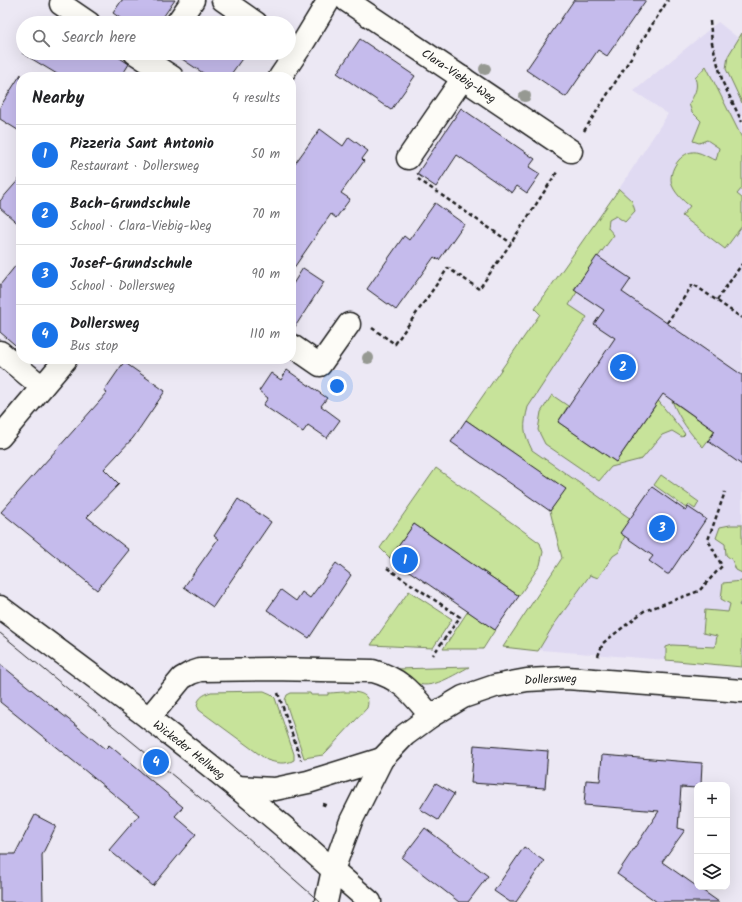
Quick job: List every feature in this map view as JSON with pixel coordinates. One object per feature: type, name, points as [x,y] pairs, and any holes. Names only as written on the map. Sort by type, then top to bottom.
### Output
[{"type":"main road","points":[[182,16],[194,0]]},
{"type":"main road","points":[[223,0],[246,16]]},
{"type":"main road","points":[[296,45],[328,0]]},
{"type":"main road","name":"Clara-Viebig-Weg","points":[[346,0],[571,151]]},
{"type":"main road","points":[[61,4],[79,16]]},
{"type":"main road","points":[[146,60],[164,72]]},
{"type":"main road","points":[[282,72],[288,60]]},
{"type":"main road","points":[[408,158],[463,78]]},
{"type":"main road","points":[[296,348],[320,365],[349,324]]},
{"type":"main road","points":[[0,352],[42,387]]},
{"type":"main road","points":[[0,437],[62,364]]},
{"type":"main road","name":"Wickeder Hellweg","points":[[0,608],[150,718],[290,831],[370,902]]},
{"type":"main road","points":[[150,718],[182,678],[191,672],[200,670],[270,669],[373,671],[387,675],[402,685],[431,716]]},
{"type":"main road","name":"Dollersweg","points":[[326,902],[333,870],[351,821],[382,759],[405,735],[431,716],[463,697],[495,686],[527,680],[567,678],[742,691]]},
{"type":"main road","points":[[236,787],[275,789],[308,782],[349,768],[382,759]]},
{"type":"path","points":[[349,324],[354,315],[395,344],[448,268],[479,290],[668,0]]},
{"type":"path","points":[[710,21],[712,43],[723,83],[742,122]]},
{"type":"path","points":[[408,158],[410,174],[511,243]]},
{"type":"path","points":[[717,300],[742,264]]},
{"type":"path","points":[[667,323],[693,284],[742,318]]},
{"type":"path","points":[[598,659],[598,655],[604,643],[644,611],[699,591],[722,566],[708,540],[725,492]]},
{"type":"path","points":[[387,568],[460,617],[433,655]]},
{"type":"path","points":[[276,686],[302,765]]},
{"type":"shaded area","points":[[718,22],[738,38],[742,46],[742,667],[503,647],[562,558],[598,508],[466,420],[540,314],[535,309],[619,189],[668,114],[634,91]]},
{"type":"green space","points":[[742,33],[742,103],[726,69],[728,56]]},
{"type":"green space","points":[[706,66],[742,138],[742,188],[737,194],[742,198],[742,226],[725,249],[682,216],[690,206],[675,191],[671,179],[677,162],[686,154],[696,152],[716,160],[719,148],[707,140],[699,143],[693,141],[701,121],[692,112],[689,104],[696,88],[695,78]]},
{"type":"green space","points":[[619,189],[632,201],[635,211],[625,222],[616,216],[609,220],[608,228],[614,235],[574,289],[577,292],[569,305],[587,317],[528,407],[525,419],[525,433],[532,450],[631,519],[619,552],[613,556],[598,578],[590,575],[553,626],[538,651],[503,647],[562,558],[550,511],[565,489],[466,420],[540,314],[535,309]]},
{"type":"green space","points":[[552,395],[568,406],[558,422],[616,462],[655,406],[656,398],[685,434],[682,437],[672,431],[662,435],[642,459],[611,467],[599,481],[545,444],[538,430],[541,412]]},
{"type":"green space","points":[[672,401],[715,431],[703,447],[685,426]]},
{"type":"green space","points":[[436,468],[540,543],[543,552],[540,565],[519,596],[414,524],[390,558],[380,548]]},
{"type":"green space","points":[[661,475],[699,502],[695,509],[689,505],[686,508],[654,485]]},
{"type":"green space","points":[[742,525],[742,573],[736,570],[732,560],[726,555],[725,544],[716,538],[720,527]]},
{"type":"green space","points":[[742,581],[742,600],[739,605],[742,607],[742,667],[666,660],[666,647],[672,645],[715,647],[717,636],[703,633],[705,610],[728,612],[730,604],[721,599],[723,583]]},
{"type":"green space","points":[[409,591],[452,619],[433,648],[371,645]]},
{"type":"green space","points":[[468,611],[495,630],[483,649],[443,649]]},
{"type":"green space","points":[[469,667],[442,681],[427,685],[420,685],[414,682],[396,669]]},
{"type":"green space","points":[[264,691],[271,694],[275,698],[294,754],[294,760],[291,762],[281,763],[267,760],[199,710],[197,705],[202,697],[211,692]]},
{"type":"green space","points":[[355,692],[366,696],[368,701],[367,708],[323,755],[304,758],[285,700],[287,695],[291,693],[328,695],[328,693]]},
{"type":"building","points":[[122,0],[175,0],[164,16],[117,16],[113,13]]},
{"type":"building","points":[[574,0],[646,0],[607,56],[598,50],[566,97],[526,70]]},
{"type":"building","points":[[360,39],[415,76],[391,110],[337,73]]},
{"type":"building","points":[[34,60],[123,60],[129,64],[124,72],[54,72]]},
{"type":"building","points":[[184,60],[241,60],[233,72],[202,72]]},
{"type":"building","points":[[16,82],[16,129],[0,119],[0,107]]},
{"type":"building","points":[[461,108],[535,159],[529,167],[540,174],[527,193],[517,186],[512,193],[457,155],[436,187],[417,174]]},
{"type":"building","points":[[320,129],[343,146],[349,137],[368,151],[362,159],[364,161],[341,193],[350,199],[336,218],[331,214],[296,265],[296,162]]},
{"type":"building","points":[[16,183],[16,222],[0,208],[0,201]]},
{"type":"building","points":[[435,203],[464,224],[439,260],[434,257],[396,310],[367,289],[404,236],[409,240]]},
{"type":"building","points":[[597,256],[631,279],[622,292],[742,375],[742,465],[708,441],[715,431],[663,394],[616,462],[558,422],[615,338],[594,324],[604,310],[574,290]]},
{"type":"building","points":[[16,265],[16,346],[0,332],[0,285]]},
{"type":"building","points":[[303,268],[324,282],[296,325],[296,279]]},
{"type":"building","points":[[123,364],[127,364],[165,391],[133,438],[104,469],[119,484],[87,517],[129,550],[97,590],[1,512],[107,393],[104,391]]},
{"type":"building","points":[[287,370],[327,398],[321,406],[340,420],[327,438],[308,425],[303,432],[263,405],[268,398],[259,391],[271,373],[281,380]]},
{"type":"building","points":[[466,420],[566,489],[550,511],[451,442]]},
{"type":"building","points":[[652,487],[686,511],[688,507],[706,519],[669,574],[649,561],[653,556],[620,533]]},
{"type":"building","points":[[238,499],[271,522],[213,607],[184,587],[218,539],[214,536]]},
{"type":"building","points":[[414,524],[519,596],[495,630],[390,558]]},
{"type":"building","points":[[336,563],[351,575],[309,638],[267,610],[281,590],[296,601],[302,592],[310,598]]},
{"type":"building","points":[[0,664],[105,749],[109,745],[183,807],[175,816],[196,834],[153,886],[109,850],[139,815],[0,702]]},
{"type":"building","points":[[474,745],[548,751],[545,788],[471,783]]},
{"type":"building","points":[[602,755],[702,763],[701,782],[694,782],[694,788],[681,787],[678,828],[685,830],[662,862],[694,884],[694,890],[702,890],[719,902],[657,902],[617,874],[659,811],[584,805],[586,780],[600,781]]},
{"type":"building","points":[[436,783],[454,794],[438,820],[420,809]]},
{"type":"building","points":[[35,815],[56,826],[42,855],[43,902],[0,902],[0,854],[15,854]]},
{"type":"building","points":[[425,828],[488,876],[468,902],[459,902],[402,858]]},
{"type":"building","points":[[524,847],[544,861],[516,902],[510,902],[494,891]]},
{"type":"tram line","points":[[0,633],[221,815],[320,902]]},
{"type":"place","name":"Bach-Grundschule","points":[[623,367]]},
{"type":"place","name":"Josef-Grundschule","points":[[662,528]]},
{"type":"place","name":"Pizzeria Sant Antonio","points":[[405,560]]},
{"type":"place","name":"Dollersweg","points":[[156,762]]}]
